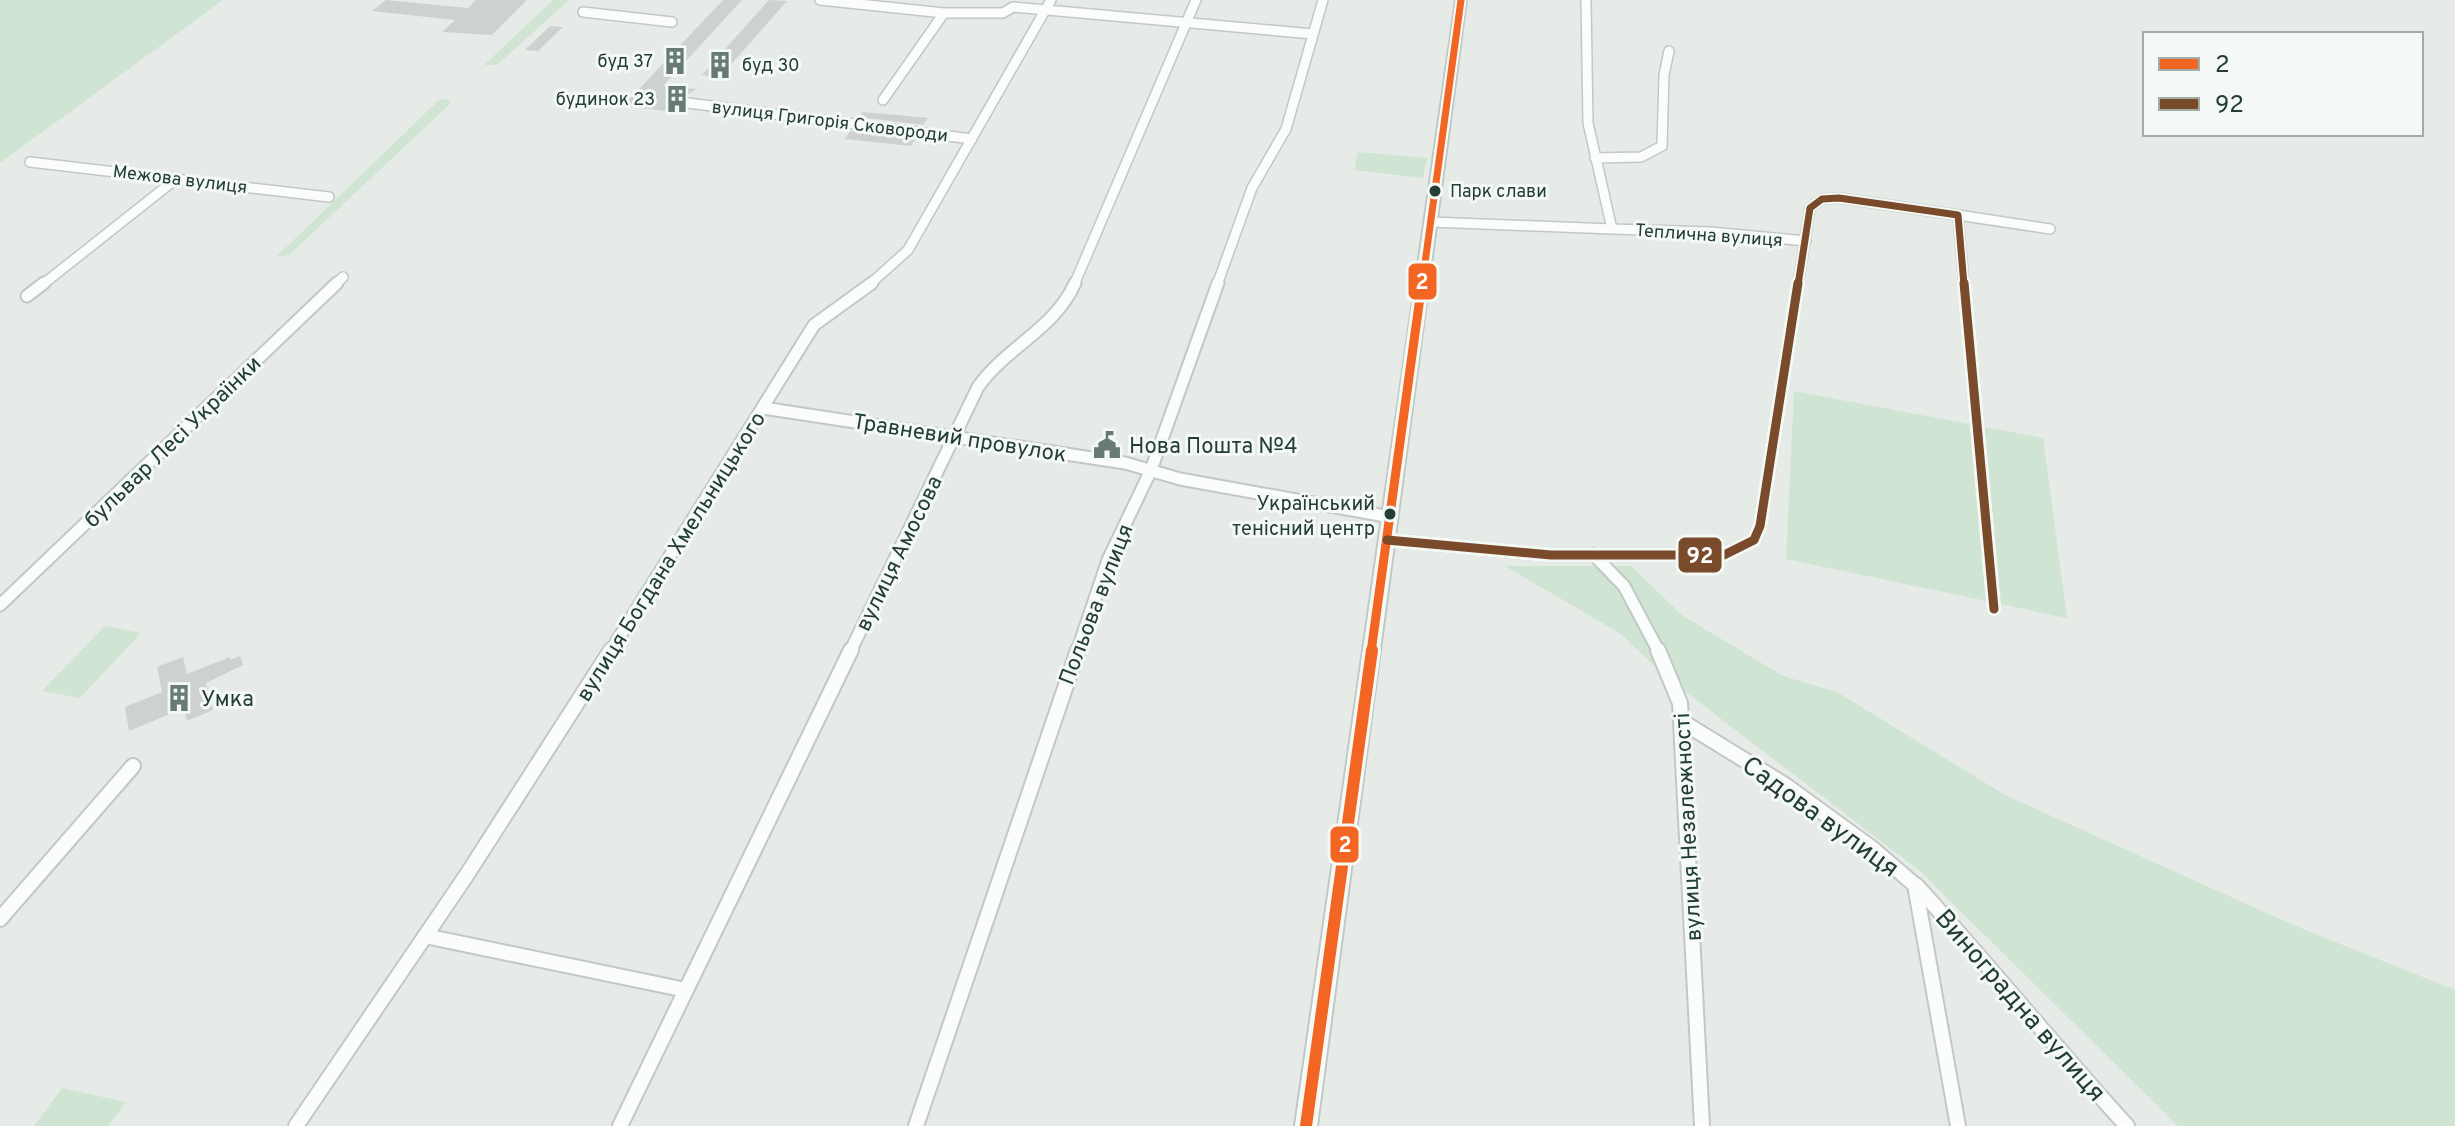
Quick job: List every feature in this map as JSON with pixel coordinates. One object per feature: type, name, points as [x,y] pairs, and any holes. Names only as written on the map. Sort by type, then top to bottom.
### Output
[{"type":"main road","points":[[1306,1126],[1461,0]]},
{"type":"street","points":[[820,0],[944,13],[1003,13],[1013,7],[1313,34]]},
{"type":"street","name":"вулиця Богдана Хмельницького","points":[[296,1126],[425,936],[620,636],[814,325],[902,258],[1051,0]]},
{"type":"street","name":"вулиця Амосова","points":[[620,1126],[987,372],[1066,303],[1196,0]]},
{"type":"street","name":"Польова вулиця","points":[[916,1126],[1108,560],[1151,470],[1252,188],[1286,129],[1323,0]]},
{"type":"street","name":"Теплична вулиця","points":[[1586,0],[1587,107],[1595,158],[1612,229]]},
{"type":"street","points":[[583,12],[672,22]]},
{"type":"street","points":[[883,100],[944,13]]},
{"type":"street","points":[[1595,158],[1649,156],[1659,152],[1662,146],[1664,75],[1669,51]]},
{"type":"street","name":"вулиця Григорія Сковороди","points":[[688,103],[972,139]]},
{"type":"street","name":"Межова вулиця","points":[[30,162],[329,197]]},
{"type":"street","points":[[27,296],[176,179]]},
{"type":"street","points":[[1387,540],[1493,551],[1724,555],[1754,540],[1760,526],[1810,208],[1822,199],[1839,198],[2050,229]]},
{"type":"street","points":[[1958,215],[1994,609]]},
{"type":"street","name":"Теплична вулиця","points":[[1431,222],[1711,232],[1806,241]]},
{"type":"street","name":"бульвар Лесі Українки","points":[[0,605],[343,277]]},
{"type":"street","name":"Травневий провулок","points":[[763,408],[1125,463],[1180,479],[1391,517]]},
{"type":"street","name":"вулиця Незалежності","points":[[1593,554],[1624,586],[1653,636],[1680,703],[1702,1126]]},
{"type":"street","name":"Садова вулиця","points":[[1681,721],[1785,785],[1873,849],[1915,885],[1958,1126]]},
{"type":"street","points":[[0,919],[133,766]]},
{"type":"street","name":"Виноградна вулиця","points":[[1915,885],[1992,968],[2059,1052],[2127,1126]]},
{"type":"street","points":[[425,936],[686,990]]},
{"type":"green space","points":[[0,0],[223,0],[0,163]]},
{"type":"green space","points":[[553,0],[569,0],[497,65],[484,65]]},
{"type":"green space","points":[[448,99],[450,104],[289,255],[276,257],[439,100]]},
{"type":"green space","points":[[1358,152],[1427,158],[1423,178],[1354,170]]},
{"type":"green space","points":[[1794,391],[2043,438],[2067,618],[1786,559]]},
{"type":"green space","points":[[1505,566],[1631,566],[1683,616],[1783,676],[1837,692],[2005,795],[2293,925],[2455,990],[2455,1126],[2178,1126],[1920,871],[1665,676],[1621,634]]},
{"type":"green space","points":[[105,626],[141,633],[80,698],[42,691]]},
{"type":"green space","points":[[62,1088],[126,1102],[108,1126],[34,1126]]},
{"type":"building","points":[[386,0],[468,8],[476,0],[527,0],[492,35],[442,32],[455,20],[372,11]]},
{"type":"building","points":[[723,0],[742,0],[663,86],[696,89],[683,98],[676,112],[623,106]]},
{"type":"building","points":[[769,0],[787,1],[720,77],[702,75]]},
{"type":"building","points":[[550,26],[563,27],[538,51],[525,50]]},
{"type":"building","points":[[863,112],[928,118],[923,125],[859,117]]},
{"type":"building","points":[[850,131],[915,139],[911,146],[845,139]]},
{"type":"building","name":"Умка","points":[[240,656],[243,665],[206,683],[213,710],[187,721],[184,708],[129,731],[125,707],[162,692],[157,667],[183,657],[187,674]]},
{"type":"transit line","name":"2","points":[[1306,1126],[1461,0]]},
{"type":"transit line","name":"92","points":[[1387,540],[1551,555],[1724,555],[1754,540],[1760,526],[1810,208],[1822,199],[1839,198],[1958,215],[1994,609]]},
{"type":"place","name":"буд 37","points":[[675,61]]},
{"type":"place","name":"буд 30","points":[[720,65]]},
{"type":"place","name":"будинок 23","points":[[677,99]]},
{"type":"place","name":"Парк слави","points":[[1435,191]]},
{"type":"place","name":"Нова Пошта №4","points":[[1107,445]]},
{"type":"place","name":"Український тенісний центр","points":[[1390,514]]},
{"type":"place","name":"Умка","points":[[179,698]]}]
